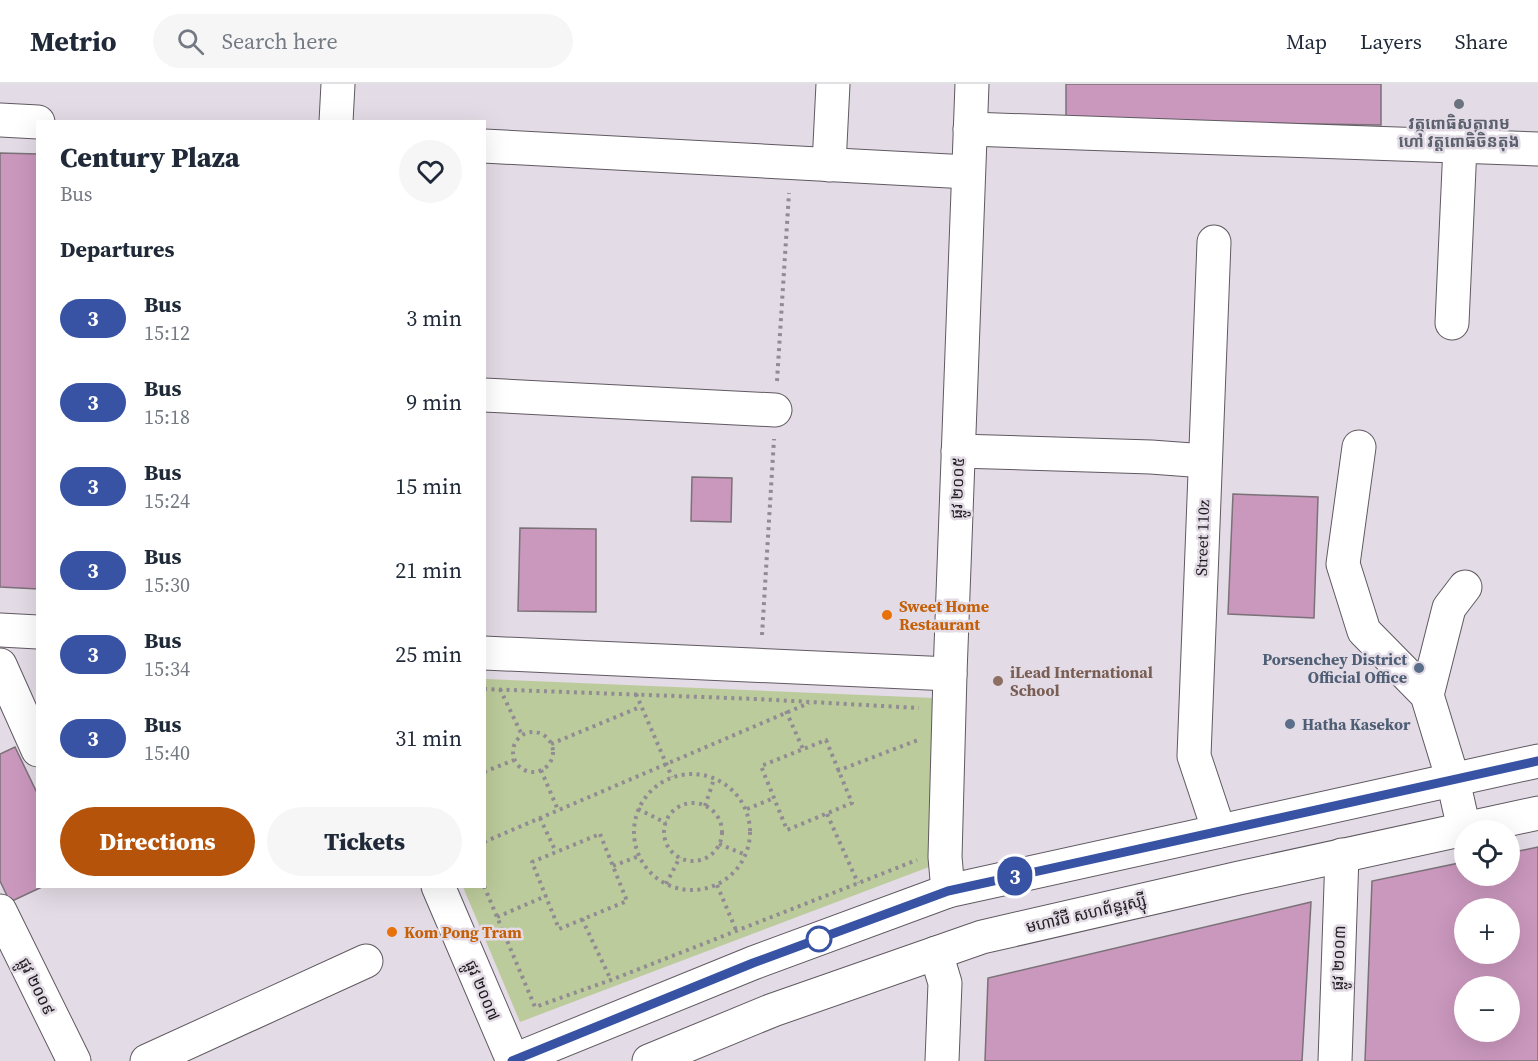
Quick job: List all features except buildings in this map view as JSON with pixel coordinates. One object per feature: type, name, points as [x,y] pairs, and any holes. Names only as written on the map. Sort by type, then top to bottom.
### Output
[{"type":"main road","points":[[336,120],[338,84]]},
{"type":"main road","points":[[829,165],[833,84]]},
{"type":"main road","name":"ផ្លូវ ២០០៥","points":[[948,891],[945,858],[950,674],[972,84]]},
{"type":"main road","points":[[0,120],[36,122]]},
{"type":"main road","points":[[970,129],[1538,149]]},
{"type":"main road","points":[[486,146],[968,172]]},
{"type":"main road","points":[[1452,323],[1460,146]]},
{"type":"main road","name":"Street 110z","points":[[1214,242],[1194,756],[1219,831]]},
{"type":"main road","points":[[486,395],[775,410]]},
{"type":"main road","points":[[1359,447],[1343,564],[1364,631],[1427,694],[1453,780],[1462,820]]},
{"type":"main road","points":[[958,451],[1151,457],[1205,461]]},
{"type":"main road","points":[[1427,694],[1449,608],[1465,587]]},
{"type":"main road","points":[[0,630],[36,632]]},
{"type":"main road","points":[[486,653],[950,674]]},
{"type":"main road","points":[[0,666],[36,746]]},
{"type":"main road","points":[[513,1061],[753,963],[948,891],[1538,761]]},
{"type":"main road","name":"មហាវិថី សហព័ន្ធរុស្ស៊ី","points":[[1506,820],[1538,813]]},
{"type":"main road","name":"មហាវិថី សហព័ន្ធរុស្ស៊ី","points":[[648,1061],[773,1010],[982,937],[1454,831]]},
{"type":"main road","name":"ផ្លូវ ២០០៣","points":[[1335,1061],[1342,855]]},
{"type":"main road","name":"ផ្លូវ ២០០៧","points":[[439,888],[513,1061]]},
{"type":"main road","name":"ផ្លូវ ២០០៩","points":[[0,911],[74,1061]]},
{"type":"main road","points":[[936,952],[945,983],[940,1060]]},
{"type":"main road","points":[[147,1061],[366,961]]},
{"type":"path","points":[[486,689],[636,694],[927,709]]},
{"type":"path","points":[[500,690],[522,735]]},
{"type":"path","points":[[636,694],[672,777]]},
{"type":"path","points":[[486,841],[786,711],[812,702]]},
{"type":"path","points":[[551,744],[640,707]]},
{"type":"path","points":[[786,711],[803,749]]},
{"type":"path","points":[[535,732],[545,735],[551,744],[553,754],[549,764],[541,770],[530,772],[520,768],[514,760],[513,750],[516,740],[522,735],[535,732]]},
{"type":"path","points":[[837,771],[926,737]]},
{"type":"path","points":[[826,740],[852,803],[787,830],[761,766],[803,749],[826,740]]},
{"type":"path","points":[[486,771],[514,760]]},
{"type":"path","points":[[541,770],[558,810]]},
{"type":"path","points":[[689,774],[707,775],[714,779],[723,782],[737,794],[747,809],[751,824],[751,839],[747,855],[735,872],[717,885],[699,890],[680,889],[666,884],[648,871],[639,856],[634,840],[634,825],[638,809],[652,790],[672,777],[689,774]]},
{"type":"path","points":[[705,806],[714,779]]},
{"type":"path","points":[[747,809],[774,798]]},
{"type":"path","points":[[699,803],[705,806],[715,813],[720,821],[722,830],[719,844],[710,854],[693,861],[680,856],[669,847],[665,838],[666,823],[672,812],[680,806],[699,803]]},
{"type":"path","points":[[638,809],[666,823]]},
{"type":"path","points":[[827,814],[858,883]]},
{"type":"path","points":[[540,818],[556,852]]},
{"type":"path","points":[[600,834],[627,901],[559,929],[532,862],[556,852],[600,834]]},
{"type":"path","points":[[719,844],[747,855]]},
{"type":"path","points":[[613,866],[639,856]]},
{"type":"path","points":[[666,884],[680,856]]},
{"type":"path","points":[[485,888],[535,1007],[611,980],[922,858]]},
{"type":"path","points":[[717,885],[736,930]]},
{"type":"path","points":[[497,916],[546,896]]},
{"type":"path","points":[[582,919],[611,980]]},
{"type":"green space","points":[[486,679],[934,698],[929,867],[520,1022],[463,888],[486,888]]},
{"type":"bus line","name":"3","points":[[512,1061],[753,963],[948,891],[1538,761]]},
{"type":"place","name":"វត្តពោធិសត្តារាម ហៅ វត្តពោធិចិនតុង","points":[[1459,104]]},
{"type":"place","name":"Sweet Home Restaurant","points":[[887,615]]},
{"type":"place","name":"Porsenchey District Official Office","points":[[1419,668]]},
{"type":"place","name":"iLead International School","points":[[998,681]]},
{"type":"place","name":"Hatha Kasekor","points":[[1290,724]]},
{"type":"place","name":"Kom Pong Tram","points":[[392,932]]}]
